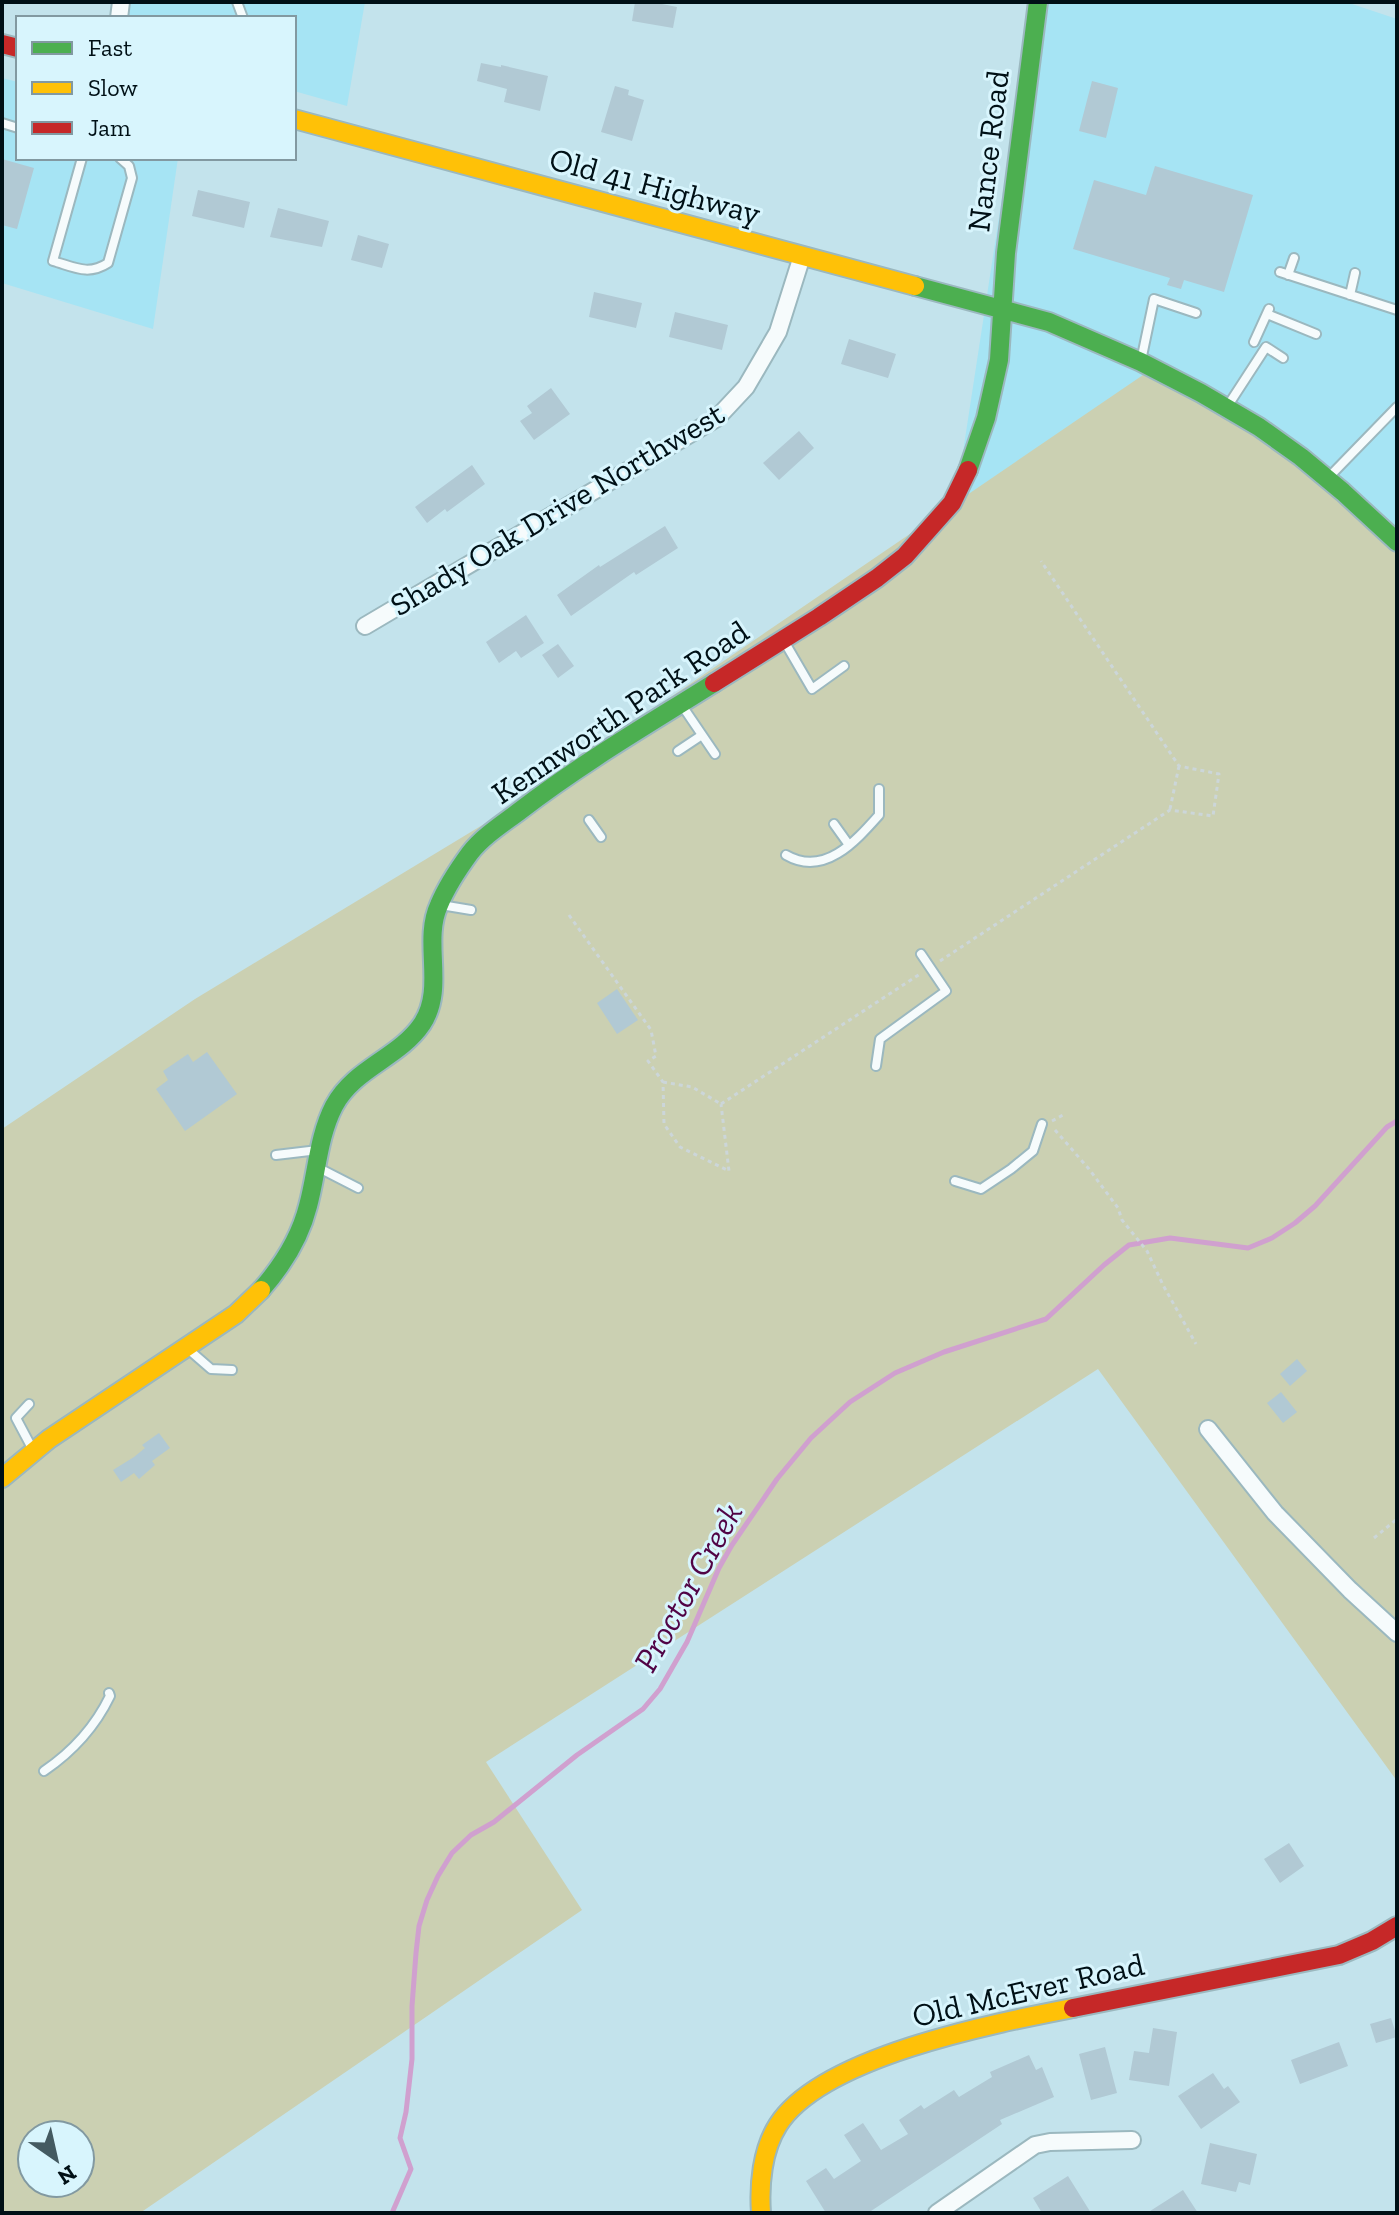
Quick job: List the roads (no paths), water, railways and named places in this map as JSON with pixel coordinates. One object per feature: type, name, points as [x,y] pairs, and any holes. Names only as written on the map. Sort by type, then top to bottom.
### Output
[{"type":"street","name":"Nance Road","points":[[1002,308],[1006,253],[1038,2]]},
{"type":"street","name":"Old 41 Highway","points":[[296,120],[1049,322],[1141,362],[1287,447],[1360,506],[1397,542]]},
{"type":"street","name":"Shady Oak Drive Northwest","points":[[365,626],[717,418],[746,387],[778,332],[802,256]]},
{"type":"street","name":"Kennworth Park Road","points":[[2,1478],[34,1451],[236,1314],[258,1295],[276,1273],[301,1228],[333,1109],[352,1081],[420,1029],[430,1009],[434,918],[439,904],[471,852],[563,778],[877,578],[929,530],[952,503],[968,471],[986,418],[999,360],[1002,308]]},
{"type":"street","points":[[1208,1429],[1275,1513],[1397,1633]]},
{"type":"street","name":"Old McEver Road","points":[[761,2213],[759,2189],[768,2147],[778,2124],[799,2102],[823,2084],[860,2065],[926,2042],[1010,2020],[1339,1955],[1397,1926]]},
{"type":"street","points":[[937,2213],[1035,2145],[1132,2140]]},
{"type":"lane","points":[[81,160],[53,261],[86,271],[97,270],[108,263],[132,178],[129,166],[122,160]]},
{"type":"lane","points":[[1294,258],[1284,274],[1397,310]]},
{"type":"lane","points":[[1350,295],[1355,273]]},
{"type":"lane","points":[[1141,362],[1154,299],[1196,313]]},
{"type":"lane","points":[[1254,342],[1268,311],[1316,334]]},
{"type":"lane","points":[[1226,409],[1266,347],[1283,358]]},
{"type":"lane","points":[[1327,479],[1397,407]]},
{"type":"lane","points":[[783,639],[812,689],[844,666]]},
{"type":"lane","points":[[681,703],[715,754]]},
{"type":"lane","points":[[678,751],[702,735]]},
{"type":"lane","points":[[786,855],[800,863],[831,858],[857,840],[879,815],[879,789]]},
{"type":"lane","points":[[589,820],[601,837]]},
{"type":"lane","points":[[834,824],[849,845]]},
{"type":"lane","points":[[439,904],[471,910]]},
{"type":"lane","points":[[876,1066],[880,1039],[946,991],[921,954]]},
{"type":"lane","points":[[955,1181],[981,1189],[1033,1151],[1042,1124]]},
{"type":"lane","points":[[276,1155],[318,1158],[358,1188]]},
{"type":"lane","points":[[186,1347],[211,1369],[232,1370]]},
{"type":"lane","points":[[29,1404],[16,1418],[34,1451]]},
{"type":"lane","points":[[44,1771],[64,1757],[100,1717],[109,1693]]},
{"type":"waterway","name":"Proctor Creek","points":[[392,2213],[411,2169],[400,2138],[412,2059],[416,1953],[419,1926],[438,1876],[452,1853],[471,1835],[494,1822],[577,1755],[643,1709],[660,1689],[687,1642],[732,1545],[777,1479],[811,1438],[850,1402],[895,1373],[944,1352],[1046,1319],[1129,1245],[1170,1238],[1248,1248],[1272,1238],[1315,1206],[1387,1127],[1397,1121]]}]
